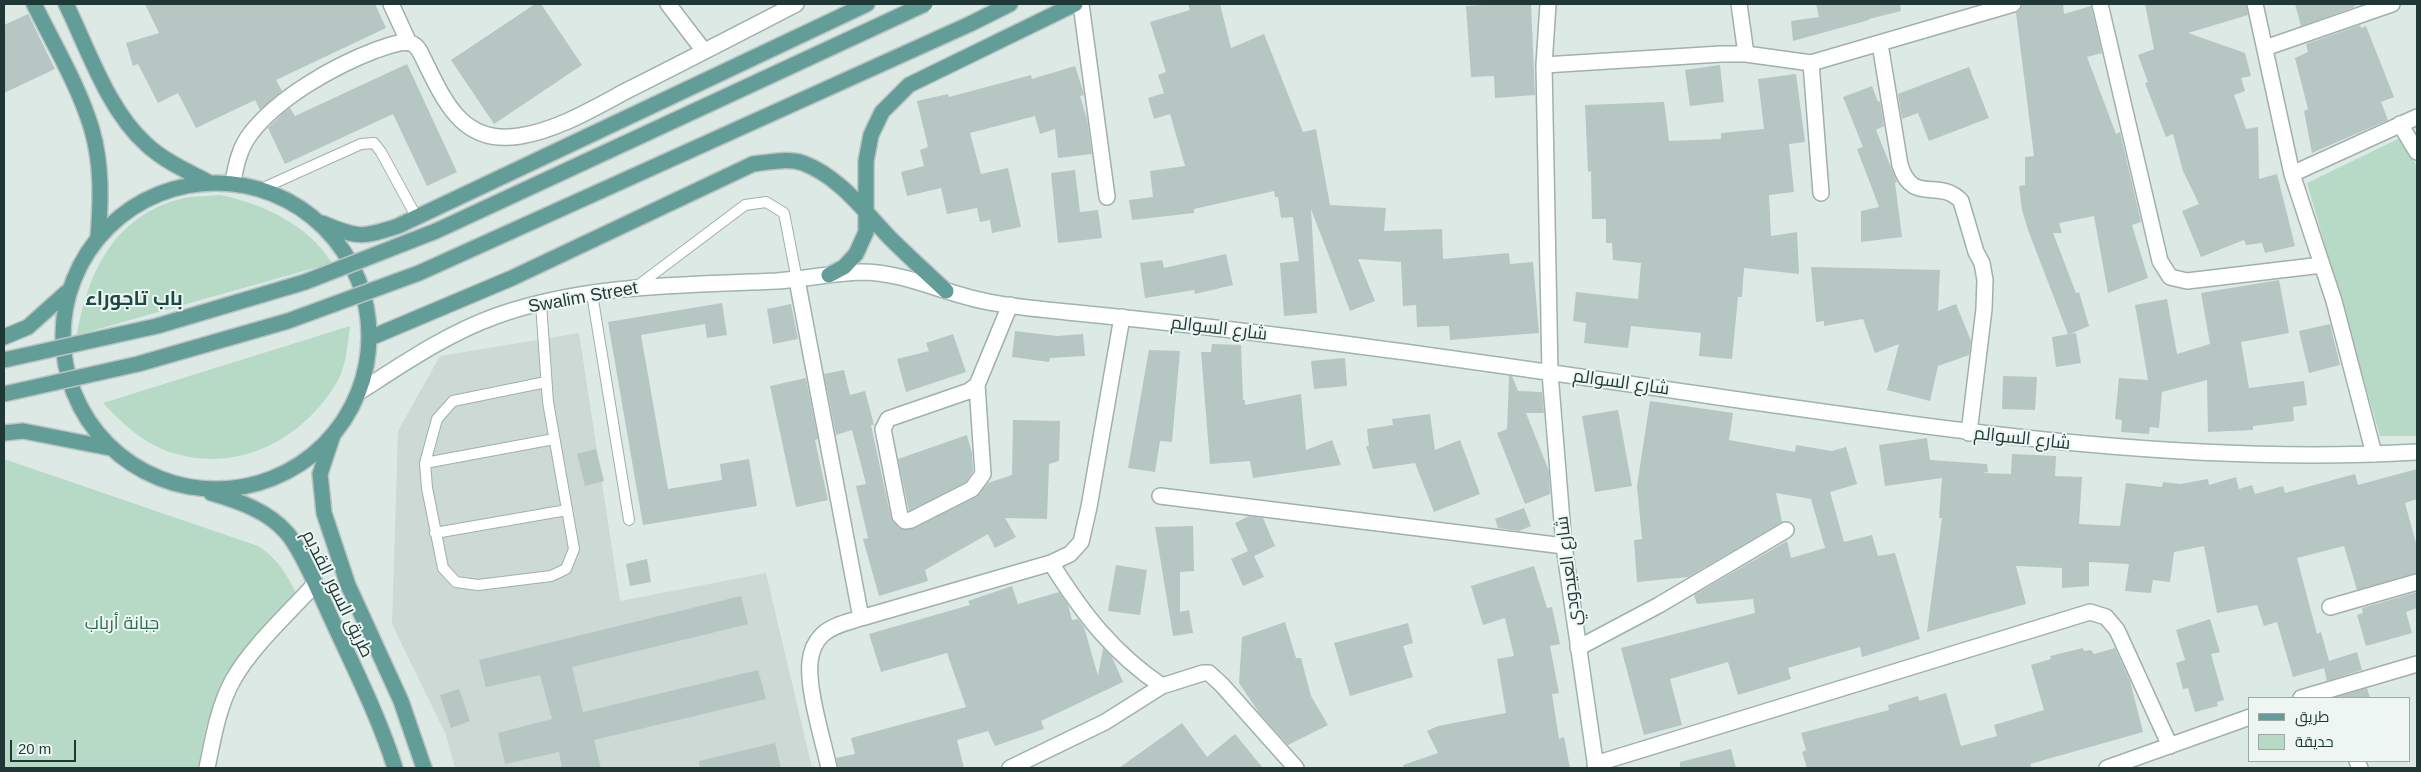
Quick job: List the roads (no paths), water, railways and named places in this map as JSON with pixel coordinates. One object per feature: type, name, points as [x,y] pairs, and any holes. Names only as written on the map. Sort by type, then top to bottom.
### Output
[{"type":"main road","points":[[34,4],[92,129],[100,183],[98,237]]},
{"type":"main road","points":[[66,4],[108,91],[131,129],[164,158],[208,182]]},
{"type":"main road","points":[[4,337],[28,327],[67,292],[98,237],[130,209],[166,191],[208,182],[233,182],[261,189],[291,202],[318,220],[348,234],[371,235],[417,218],[867,4]]},
{"type":"main road","points":[[4,360],[166,323],[305,282],[436,231],[924,4]]},
{"type":"main road","points":[[4,394],[138,364],[288,321],[419,273],[970,24],[1010,4]]},
{"type":"main road","points":[[829,275],[844,267],[856,254],[866,232],[866,161],[871,135],[882,112],[909,85],[1075,4]]},
{"type":"main road","points":[[370,338],[512,278],[753,164],[776,161],[801,163],[835,182],[866,210],[891,239],[946,291]]},
{"type":"main road","points":[[67,292],[62,348],[76,402],[110,448],[135,467],[163,480],[193,488],[232,488],[270,479],[305,460],[334,434],[359,392],[370,338],[364,294],[346,254],[318,220]]},
{"type":"main road","points":[[4,433],[23,431],[110,448]]},
{"type":"main road","name":"طريق السور القديم","points":[[334,434],[320,474],[324,513],[348,585],[401,701],[424,768]]},
{"type":"main road","name":"طريق السور القديم","points":[[193,488],[235,500],[264,514],[276,522],[289,535],[315,584],[370,706],[395,768]]},
{"type":"street","points":[[392,4],[409,43],[420,51],[441,95],[457,118],[475,131],[519,137],[540,132],[586,112],[796,4]]},
{"type":"street","points":[[668,4],[704,51]]},
{"type":"street","points":[[1081,4],[1107,197]]},
{"type":"street","name":"شارع العيدودي","points":[[1548,4],[1544,65],[1550,372],[1564,546],[1596,766]]},
{"type":"street","points":[[1740,4],[1746,54]]},
{"type":"street","points":[[1544,65],[1720,54],[1746,54],[1811,63],[2013,4]]},
{"type":"street","points":[[2100,4],[2160,261],[2170,277],[2187,281],[2322,264]]},
{"type":"street","points":[[2255,4],[2292,174],[2334,301],[2374,454]]},
{"type":"street","points":[[2265,48],[2392,4]]},
{"type":"street","points":[[233,182],[236,163],[250,134],[263,119],[327,72],[351,60],[385,47],[409,43]]},
{"type":"street","points":[[1880,44],[1900,165],[1904,178],[1911,186],[1955,195],[1961,201],[1976,252],[1982,262],[1985,280],[1984,309],[1969,433]]},
{"type":"street","points":[[1811,63],[1821,193]]},
{"type":"street","points":[[2292,174],[2417,117]]},
{"type":"street","points":[[2400,124],[2417,152]]},
{"type":"street","name":"شارع السوالم","points":[[829,275],[864,272],[896,276],[982,301],[1550,372],[1969,433],[2072,444],[2187,453],[2374,454],[2417,452]]},
{"type":"street","name":"Swalim Street","points":[[359,392],[422,351],[453,334],[502,314],[541,304],[636,287],[797,280],[829,275]]},
{"type":"street","points":[[797,280],[861,618]]},
{"type":"street","points":[[977,385],[970,391],[888,419],[885,424],[883,429],[900,516],[905,521],[972,489],[980,481],[983,474],[977,385],[1010,305]]},
{"type":"street","points":[[829,768],[811,682],[811,655],[818,640],[824,633],[835,626],[861,618],[1051,564],[1070,554],[1081,542],[1089,507],[1122,317]]},
{"type":"street","points":[[1160,496],[1564,546]]},
{"type":"street","points":[[1578,648],[1658,605],[1786,530]]},
{"type":"street","points":[[1051,564],[1078,606],[1117,651],[1162,686]]},
{"type":"street","points":[[2330,607],[2417,582]]},
{"type":"street","points":[[207,768],[214,731],[232,681],[243,664],[315,584]]},
{"type":"street","points":[[1596,766],[2090,612],[2106,617],[2117,630],[2170,746]]},
{"type":"street","points":[[2309,697],[2329,694],[2417,664]]},
{"type":"street","points":[[1010,768],[1105,722],[1162,686],[1203,673],[1209,673],[1222,685],[1296,768]]},
{"type":"street","points":[[2106,768],[2248,718]]},
{"type":"lane","points":[[261,189],[361,144],[374,143],[382,152],[417,218]]},
{"type":"lane","points":[[636,287],[745,205],[766,202],[784,213],[797,280]]},
{"type":"lane","points":[[592,294],[629,520]]},
{"type":"lane","points":[[541,304],[546,382],[554,439],[574,549],[566,569],[551,576],[478,585],[456,582],[443,568],[435,533],[425,463],[437,419],[453,401],[546,382]]},
{"type":"lane","points":[[425,463],[554,439]]},
{"type":"lane","points":[[435,533],[567,510]]},
{"type":"district","name":"باب تاجوراء","points":[[134,299]]},
{"type":"park label","name":"جبانة أرباب","points":[[122,624]]}]
